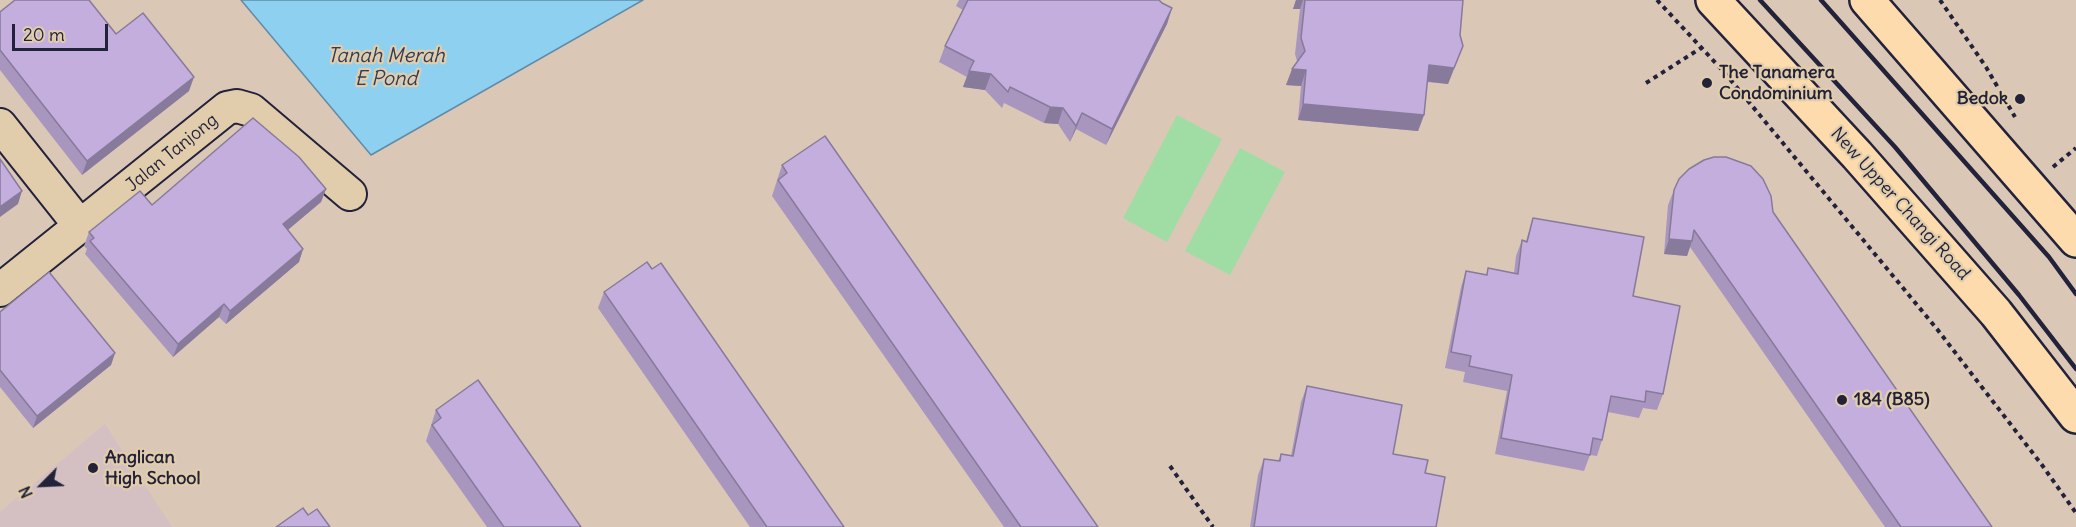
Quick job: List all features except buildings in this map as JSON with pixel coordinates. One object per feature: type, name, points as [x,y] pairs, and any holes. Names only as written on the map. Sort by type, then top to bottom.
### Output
[{"type":"main road","name":"New Upper Changi Road","points":[[1713,0],[1857,155],[1996,313],[2076,416]]},
{"type":"main road","points":[[1867,0],[2076,240]]},
{"type":"street","name":"Jalan Tanjong","points":[[0,290],[227,108],[237,106],[251,110],[350,194]]},
{"type":"street","points":[[0,125],[81,226]]},
{"type":"path","points":[[1657,0],[1724,72],[1937,329],[2042,465],[2076,513]]},
{"type":"path","points":[[1940,0],[1986,67],[2016,118]]},
{"type":"path","points":[[1646,83],[1701,48]]},
{"type":"path","points":[[2046,160],[2058,175]]},
{"type":"path","points":[[1170,466],[1214,527]]},
{"type":"shaded area","name":"Anglican High School","points":[[105,424],[172,527],[0,527],[0,512]]},
{"type":"green space","points":[[1177,115],[1222,139],[1167,242],[1123,218]]},
{"type":"green space","points":[[1240,148],[1285,172],[1230,275],[1185,251]]},
{"type":"water","name":"Tanah Merah E Pond","points":[[241,0],[643,0],[371,155]]},
{"type":"railway","points":[[1760,0],[1895,147],[2019,295],[2076,369]]},
{"type":"railway","points":[[1821,0],[2049,257],[2076,294]]},
{"type":"place","name":"The Tanamera Condominium","points":[[1707,83]]},
{"type":"place","name":"Bedok","points":[[2020,99]]},
{"type":"place","name":"184 (B85)","points":[[1842,400]]},
{"type":"place","name":"Anglican High School","points":[[93,468]]}]
